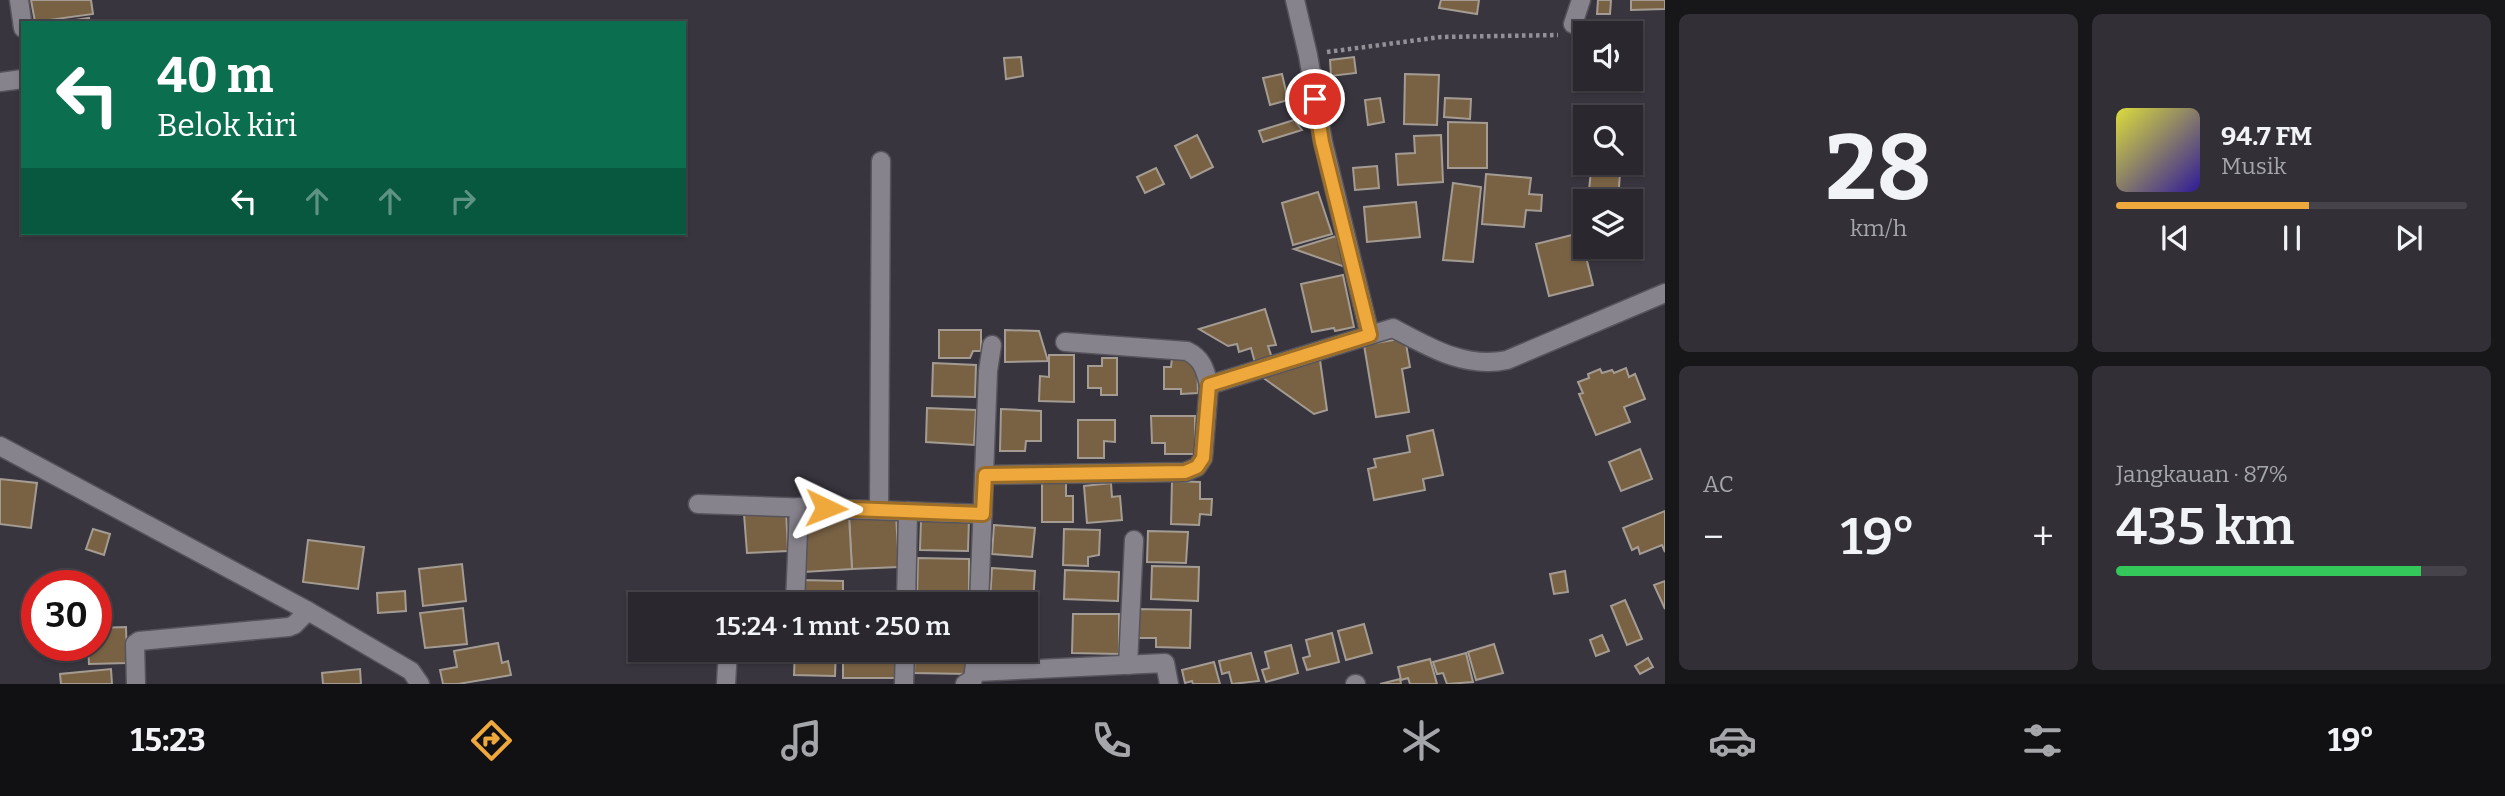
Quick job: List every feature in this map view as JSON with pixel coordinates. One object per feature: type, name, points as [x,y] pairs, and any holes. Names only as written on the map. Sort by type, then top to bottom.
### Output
[{"type":"street","points":[[19,0],[22,21]]},
{"type":"street","points":[[1295,0],[1308,55],[1322,142],[1370,335]]},
{"type":"street","points":[[1574,21],[1581,0]]},
{"type":"street","points":[[0,82],[21,79]]},
{"type":"street","points":[[879,510],[881,161]]},
{"type":"street","points":[[1209,385],[1393,328],[1462,360],[1492,363],[1507,360],[1665,293]]},
{"type":"street","points":[[985,475],[1185,472],[1197,467],[1203,458],[1209,385],[1203,364],[1197,356],[1187,351],[1065,342]]},
{"type":"street","points":[[980,592],[988,371],[992,345]]},
{"type":"street","points":[[0,446],[308,611],[411,671],[420,684]]},
{"type":"street","points":[[698,504],[983,514]]},
{"type":"street","points":[[796,592],[799,508]]},
{"type":"street","points":[[906,592],[908,511]]},
{"type":"street","points":[[1128,665],[1134,540]]},
{"type":"street","points":[[135,684],[135,643],[139,641],[289,627],[308,611]]},
{"type":"street","points":[[726,684],[727,662]]},
{"type":"street","points":[[904,684],[905,662]]},
{"type":"street","points":[[970,678],[1166,663],[1169,684]]},
{"type":"path","points":[[1308,55],[1441,37],[1558,35],[1573,24]]},
{"type":"building","points":[[31,0],[91,0],[93,14],[35,21]]},
{"type":"building","points":[[1441,0],[1479,0],[1477,14],[1439,8]]},
{"type":"building","points":[[1598,0],[1611,0],[1610,14],[1597,14]]},
{"type":"building","points":[[1631,0],[1665,0],[1665,9],[1631,10]]},
{"type":"building","points":[[1021,57],[1023,76],[1006,79],[1004,58]]},
{"type":"building","points":[[1354,57],[1356,73],[1331,76],[1330,60]]},
{"type":"building","points":[[1282,74],[1288,100],[1270,105],[1263,78]]},
{"type":"building","points":[[1405,74],[1439,75],[1437,125],[1404,124]]},
{"type":"building","points":[[1380,98],[1384,122],[1368,125],[1365,100]]},
{"type":"building","points":[[1445,98],[1471,99],[1470,119],[1444,117]]},
{"type":"building","points":[[1294,120],[1302,130],[1263,142],[1259,131]]},
{"type":"building","points":[[1448,122],[1487,123],[1487,168],[1448,168]]},
{"type":"building","points":[[1197,135],[1213,167],[1191,178],[1175,146]]},
{"type":"building","points":[[1441,135],[1443,182],[1398,185],[1396,154],[1415,153],[1414,136]]},
{"type":"building","points":[[1377,166],[1379,188],[1355,190],[1353,168]]},
{"type":"building","points":[[1156,168],[1164,184],[1145,193],[1137,177]]},
{"type":"building","points":[[1486,174],[1531,178],[1529,194],[1542,195],[1541,211],[1526,210],[1524,227],[1482,224]]},
{"type":"building","points":[[1591,175],[1620,175],[1619,189],[1589,189]]},
{"type":"building","points":[[1453,183],[1481,187],[1473,262],[1443,260]]},
{"type":"building","points":[[1318,192],[1332,234],[1293,245],[1282,203]]},
{"type":"building","points":[[1416,202],[1420,237],[1367,242],[1364,207]]},
{"type":"building","points":[[1573,235],[1573,259],[1586,259],[1593,285],[1549,296],[1536,244]]},
{"type":"building","points":[[1336,236],[1345,267],[1294,249]]},
{"type":"building","points":[[1343,275],[1354,327],[1312,332],[1301,284]]},
{"type":"building","points":[[1265,309],[1276,345],[1268,346],[1272,358],[1255,363],[1251,348],[1239,352],[1237,344],[1228,346],[1199,329]]},
{"type":"building","points":[[939,330],[981,330],[981,351],[973,351],[970,358],[939,358]]},
{"type":"building","points":[[1005,330],[1039,331],[1048,361],[1005,362]]},
{"type":"building","points":[[1405,338],[1410,367],[1402,369],[1409,412],[1376,417],[1364,345]]},
{"type":"building","points":[[1049,355],[1074,355],[1074,402],[1039,401],[1040,376],[1049,377]]},
{"type":"building","points":[[1197,357],[1198,393],[1181,394],[1181,389],[1164,389],[1164,367],[1171,367],[1172,358]]},
{"type":"building","points":[[1102,358],[1117,358],[1117,395],[1101,395],[1101,388],[1088,388],[1088,366],[1102,366]]},
{"type":"building","points":[[1320,360],[1327,410],[1314,414],[1262,377]]},
{"type":"building","points":[[933,363],[976,365],[975,397],[932,396]]},
{"type":"building","points":[[1626,368],[1629,377],[1635,374],[1645,399],[1624,407],[1630,422],[1596,435],[1579,394],[1583,393],[1578,382],[1589,378],[1588,374],[1600,369],[1602,373],[1612,370],[1614,373]]},
{"type":"building","points":[[927,408],[976,410],[974,445],[926,442]]},
{"type":"building","points":[[1001,409],[1041,411],[1041,441],[1026,441],[1025,451],[1000,451]]},
{"type":"building","points":[[1151,416],[1195,416],[1195,454],[1165,454],[1165,443],[1152,443]]},
{"type":"building","points":[[1078,420],[1115,420],[1115,442],[1104,441],[1104,458],[1078,458]]},
{"type":"building","points":[[1433,430],[1443,475],[1423,479],[1425,490],[1374,500],[1368,469],[1376,467],[1374,459],[1410,452],[1407,436]]},
{"type":"building","points":[[1640,449],[1652,479],[1621,491],[1609,462]]},
{"type":"building","points":[[0,479],[37,483],[31,528],[0,524]]},
{"type":"building","points":[[1042,481],[1066,481],[1066,496],[1073,496],[1073,522],[1042,522]]},
{"type":"building","points":[[1172,481],[1200,482],[1200,499],[1212,499],[1211,515],[1200,514],[1199,525],[1171,524]]},
{"type":"building","points":[[1111,483],[1112,497],[1120,496],[1122,520],[1087,523],[1084,486]]},
{"type":"building","points":[[786,511],[788,551],[747,553],[744,514]]},
{"type":"building","points":[[1665,511],[1665,552],[1662,545],[1640,554],[1638,547],[1632,550],[1623,528]]},
{"type":"building","points":[[896,515],[899,567],[852,569],[849,517]]},
{"type":"building","points":[[849,516],[852,569],[804,572],[801,518]]},
{"type":"building","points":[[921,519],[969,519],[968,551],[920,550]]},
{"type":"building","points":[[994,525],[1035,528],[1032,557],[992,554]]},
{"type":"building","points":[[93,529],[110,534],[104,555],[86,549]]},
{"type":"building","points":[[1064,529],[1100,530],[1099,555],[1088,557],[1088,566],[1063,565]]},
{"type":"building","points":[[1148,531],[1188,532],[1186,563],[1147,562]]},
{"type":"building","points":[[308,540],[364,547],[358,589],[303,582]]},
{"type":"building","points":[[918,558],[969,559],[969,592],[917,592]]},
{"type":"building","points":[[462,564],[466,601],[423,606],[419,569]]},
{"type":"building","points":[[1152,566],[1199,567],[1198,601],[1151,599]]},
{"type":"building","points":[[992,568],[1035,571],[1034,592],[990,592]]},
{"type":"building","points":[[1065,570],[1119,572],[1118,601],[1064,599]]},
{"type":"building","points":[[1565,571],[1568,592],[1554,594],[1550,574]]},
{"type":"building","points":[[802,580],[843,581],[843,592],[802,592]]},
{"type":"building","points":[[1665,581],[1665,609],[1654,585]]},
{"type":"building","points":[[405,591],[406,611],[378,613],[377,593]]},
{"type":"building","points":[[1625,600],[1642,639],[1627,645],[1611,606]]},
{"type":"building","points":[[463,608],[467,644],[425,648],[420,613]]},
{"type":"building","points":[[1135,609],[1191,610],[1190,648],[1156,647],[1156,638],[1135,638]]},
{"type":"building","points":[[1073,614],[1119,614],[1119,654],[1072,653]]},
{"type":"building","points":[[1364,624],[1372,653],[1346,660],[1338,631]]},
{"type":"building","points":[[112,627],[126,627],[127,663],[89,664],[89,661],[112,661]]},
{"type":"building","points":[[1332,633],[1339,662],[1307,670],[1303,658],[1310,656],[1306,640]]},
{"type":"building","points":[[1602,635],[1609,651],[1596,656],[1590,640]]},
{"type":"building","points":[[498,643],[502,663],[508,661],[511,675],[443,684],[440,670],[457,667],[454,651]]},
{"type":"building","points":[[1494,644],[1503,673],[1476,680],[1468,652]]},
{"type":"building","points":[[1291,645],[1298,673],[1266,682],[1262,670],[1269,668],[1265,652]]},
{"type":"building","points":[[1251,653],[1259,681],[1232,684],[1229,672],[1222,674],[1219,661]]},
{"type":"building","points":[[1466,653],[1473,682],[1447,684],[1443,673],[1437,674],[1433,662]]},
{"type":"building","points":[[1648,658],[1653,667],[1640,674],[1635,666]]},
{"type":"building","points":[[1430,659],[1437,684],[1410,684],[1408,678],[1401,680],[1398,667]]},
{"type":"building","points":[[794,662],[836,662],[835,676],[794,675]]},
{"type":"building","points":[[843,662],[898,662],[898,678],[843,678]]},
{"type":"building","points":[[914,662],[968,662],[968,674],[914,673]]},
{"type":"building","points":[[1214,662],[1220,684],[1193,684],[1192,681],[1185,683],[1182,670]]},
{"type":"building","points":[[111,669],[112,684],[61,684],[60,674]]},
{"type":"building","points":[[360,669],[361,684],[323,684],[322,673]]},
{"type":"building","points":[[1400,679],[1401,684],[1380,684]]},
{"type":"route","points":[[826,508],[983,514],[985,475],[1185,472],[1197,467],[1203,458],[1209,385],[1370,335],[1322,142],[1315,99]]}]
